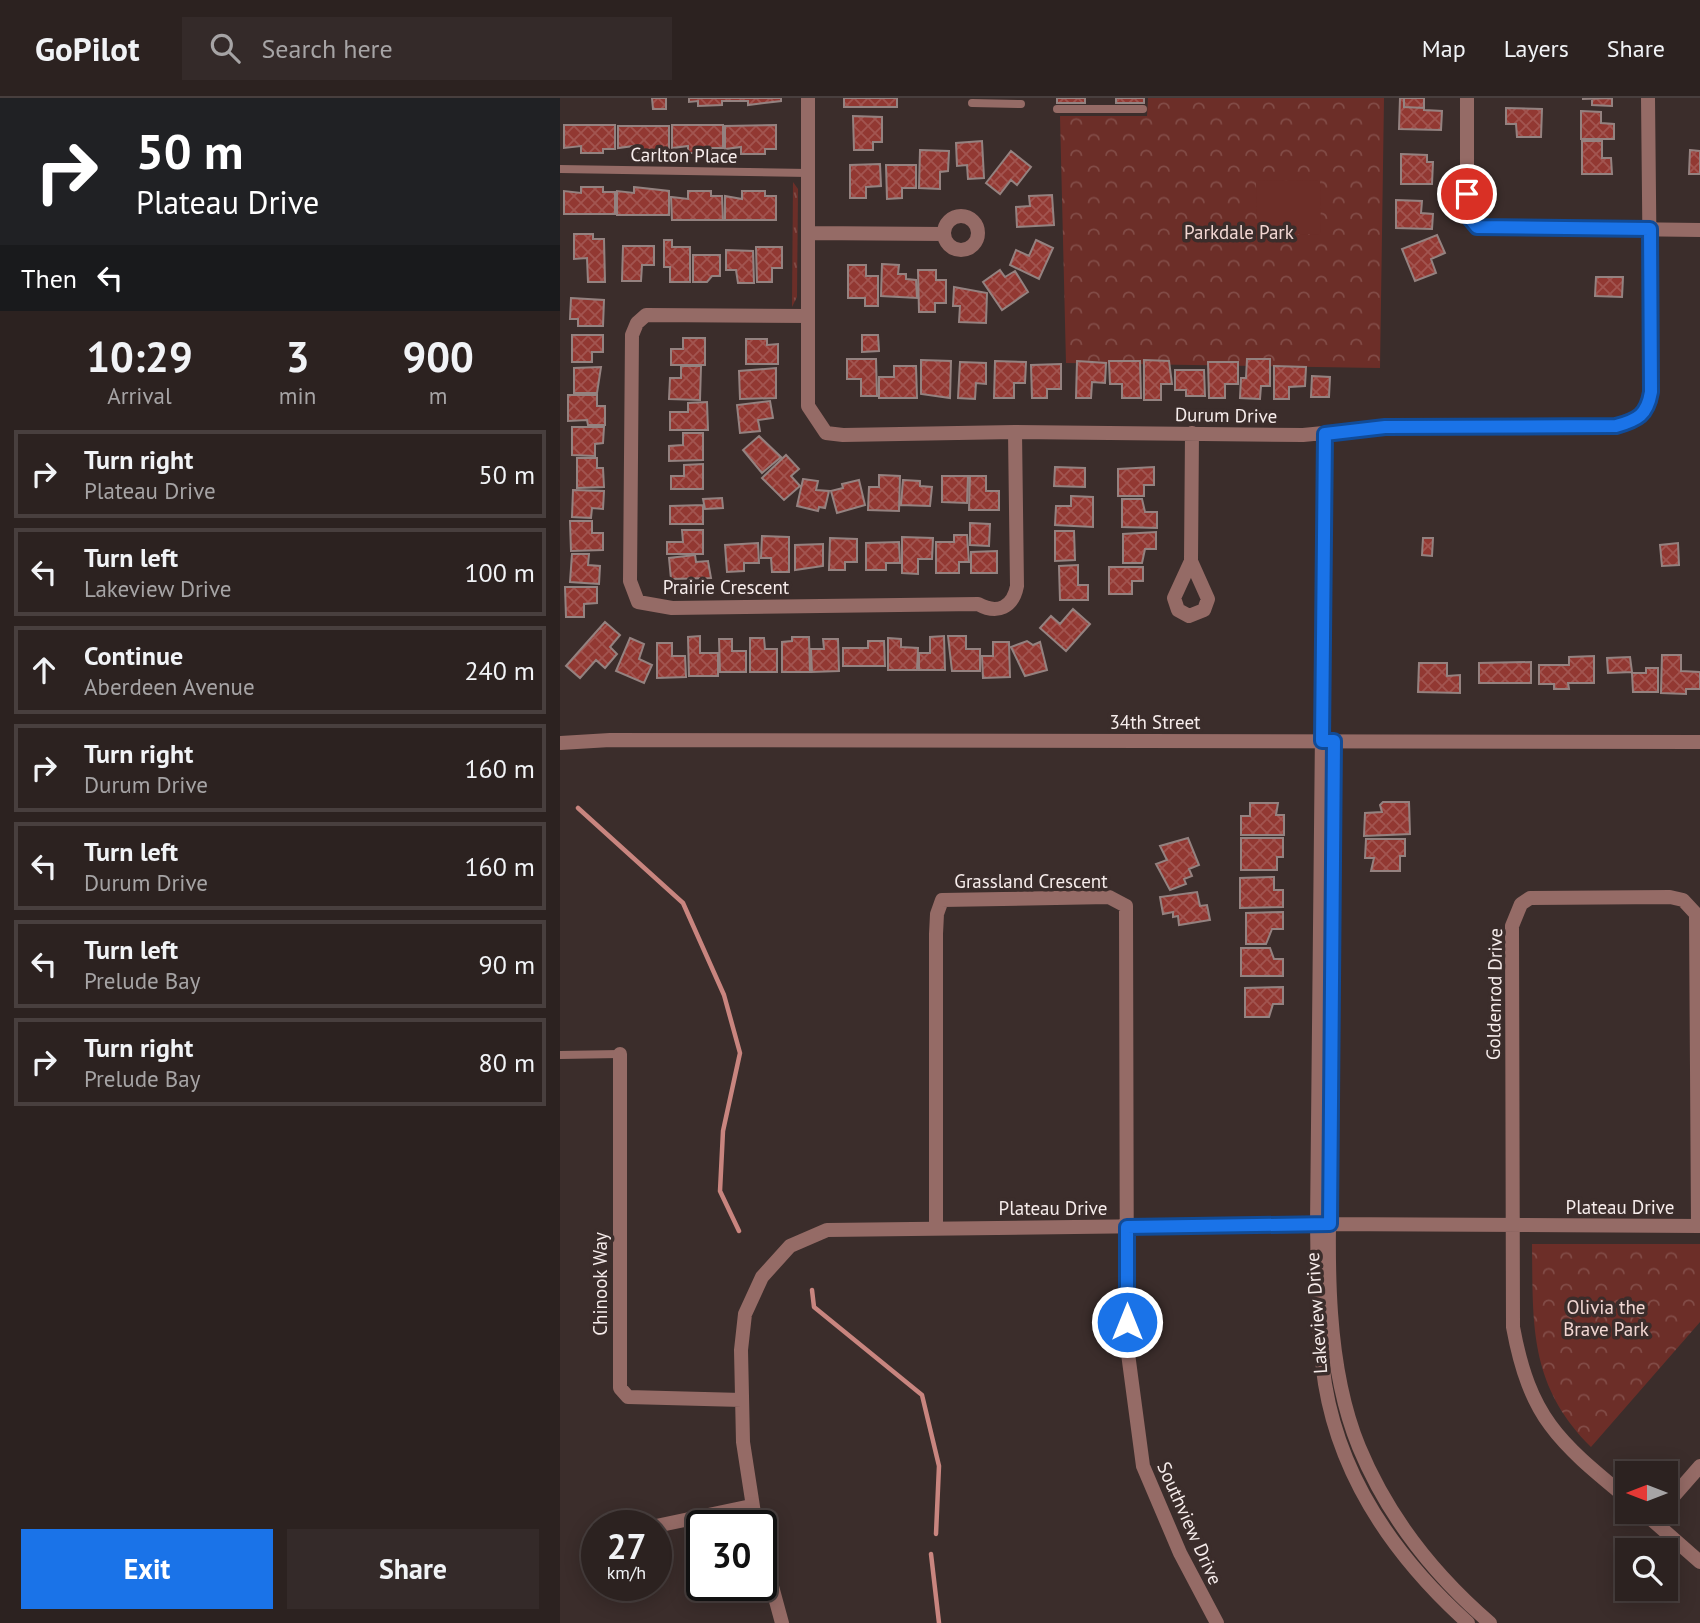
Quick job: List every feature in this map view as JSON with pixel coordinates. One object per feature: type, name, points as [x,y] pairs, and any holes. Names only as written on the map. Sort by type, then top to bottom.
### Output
[{"type":"street","name":"Durum Drive","points":[[808,98],[808,406],[827,433],[1325,434],[1385,427],[1616,426],[1637,421],[1648,408],[1651,392],[1648,98]]},
{"type":"street","points":[[1467,98],[1467,215],[1477,227],[1700,230]]},
{"type":"street","points":[[808,233],[944,234]]},
{"type":"street","name":"Prairie Crescent","points":[[808,316],[646,315],[637,323],[632,335],[630,581],[638,602],[673,608],[978,604],[986,609],[1004,608],[1015,596],[1017,586],[1015,432]]},
{"type":"street","points":[[1191,561],[1192,433]]},
{"type":"street","name":"Lakeview Drive","points":[[1325,434],[1328,741],[1324,1224],[1320,1334],[1325,1386],[1340,1443],[1366,1502],[1392,1542],[1468,1619],[1490,1623]]},
{"type":"street","name":"34th Street","points":[[560,732],[610,740]]},
{"type":"street","name":"34th Street","points":[[560,743],[610,740],[1700,742]]},
{"type":"street","name":"Grassland Crescent","points":[[936,1227],[937,915],[942,900],[1109,897],[1126,906],[1127,1227]]},
{"type":"street","name":"Goldenrod Drive","points":[[1615,1488],[1568,1450],[1546,1422],[1519,1358],[1513,1327],[1512,926],[1521,904],[1530,898],[1670,897],[1683,900],[1696,914],[1699,1226]]},
{"type":"street","name":"Chinook Way","points":[[620,1054],[620,1388],[628,1397],[742,1400]]},
{"type":"street","name":"Plateau Drive","points":[[752,1510],[742,1400],[741,1350],[745,1314],[762,1277],[790,1246],[827,1230],[1324,1224],[1699,1226]]},
{"type":"street","name":"Southview Drive","points":[[1127,1227],[1127,1346],[1143,1466],[1180,1553],[1217,1623]]},
{"type":"street","points":[[1678,1491],[1700,1466]]},
{"type":"street","points":[[672,1523],[751,1506]]},
{"type":"street","points":[[1661,1524],[1700,1562]]},
{"type":"street","points":[[776,1601],[782,1623]]},
{"type":"lane","points":[[1101,98],[1101,110]]},
{"type":"lane","points":[[972,103],[996,101],[1021,104]]},
{"type":"lane","points":[[1057,110],[1143,110]]},
{"type":"lane","name":"Carlton Place","points":[[560,169],[808,173]]},
{"type":"lane","points":[[560,1055],[620,1054]]},
{"type":"green space","name":"Parkdale Park","points":[[1148,98],[1384,98],[1380,368],[1066,363],[1060,116],[1147,116]]},
{"type":"green space","points":[[1320,180],[1321,234],[1257,235],[1256,181]]},
{"type":"green space","points":[[793,182],[798,189],[797,297],[792,307]]},
{"type":"green space","name":"Olivia the Brave Park","points":[[1532,1244],[1700,1244],[1700,1322],[1591,1447],[1571,1424],[1545,1377],[1535,1328]]},
{"type":"building","points":[[652,98],[666,98],[666,109],[653,109]]},
{"type":"building","points":[[689,98],[781,98],[781,101],[748,105],[748,101],[722,101],[722,105],[698,106],[698,101],[689,102]]},
{"type":"building","points":[[844,98],[897,98],[897,107],[844,107]]},
{"type":"building","points":[[1057,98],[1085,98],[1085,103],[1057,103]]},
{"type":"building","points":[[1116,98],[1144,98],[1144,103],[1116,103]]},
{"type":"building","points":[[1400,98],[1424,98],[1424,110],[1442,111],[1441,130],[1399,129]]},
{"type":"building","points":[[1404,98],[1424,98],[1424,108],[1404,107]]},
{"type":"building","points":[[1612,98],[1612,106],[1592,105],[1592,99],[1582,99]]},
{"type":"building","points":[[1506,108],[1542,109],[1541,137],[1517,137],[1516,124],[1506,124]]},
{"type":"building","points":[[1581,111],[1601,112],[1601,123],[1614,124],[1614,139],[1581,139]]},
{"type":"building","points":[[853,116],[882,117],[882,142],[873,142],[873,150],[854,150]]},
{"type":"building","points":[[564,125],[615,125],[615,149],[603,149],[603,153],[581,153],[581,146],[564,148]]},
{"type":"building","points":[[672,125],[723,125],[723,148],[711,148],[711,153],[688,153],[688,146],[672,148]]},
{"type":"building","points":[[776,125],[776,149],[765,149],[765,154],[741,154],[741,147],[725,149],[725,126]]},
{"type":"building","points":[[618,126],[669,126],[669,149],[634,152],[634,146],[618,148]]},
{"type":"building","points":[[982,141],[984,178],[968,179],[967,165],[957,166],[956,143]]},
{"type":"building","points":[[1582,141],[1602,141],[1602,158],[1611,158],[1612,174],[1582,174]]},
{"type":"building","points":[[920,150],[949,151],[948,171],[940,172],[940,189],[919,188]]},
{"type":"building","points":[[1690,150],[1700,151],[1700,174],[1689,174]]},
{"type":"building","points":[[1011,151],[1031,167],[1017,185],[1011,180],[1000,194],[986,183]]},
{"type":"building","points":[[1401,154],[1427,155],[1427,162],[1433,162],[1432,184],[1401,184]]},
{"type":"building","points":[[880,164],[881,186],[866,187],[866,198],[850,198],[850,165]]},
{"type":"building","points":[[886,165],[916,165],[916,188],[902,188],[902,198],[887,199]]},
{"type":"building","points":[[581,187],[603,187],[603,192],[615,192],[615,214],[564,214],[564,191],[581,193]]},
{"type":"building","points":[[634,187],[669,191],[669,215],[617,215],[617,191],[634,193]]},
{"type":"building","points":[[688,191],[711,191],[711,196],[722,196],[723,220],[672,220],[671,197],[688,199]]},
{"type":"building","points":[[742,191],[765,191],[765,196],[776,196],[776,220],[725,220],[725,196],[742,199]]},
{"type":"building","points":[[1052,195],[1054,225],[1017,227],[1016,207],[1030,206],[1029,196]]},
{"type":"building","points":[[1396,200],[1422,201],[1421,213],[1433,214],[1432,229],[1396,228]]},
{"type":"building","points":[[574,234],[593,234],[593,239],[604,239],[605,282],[588,282],[587,258],[574,259]]},
{"type":"building","points":[[1437,235],[1445,253],[1431,259],[1436,273],[1415,281],[1402,249]]},
{"type":"building","points":[[664,240],[672,240],[672,247],[690,247],[690,282],[670,282],[670,267],[664,267]]},
{"type":"building","points":[[1036,240],[1053,248],[1039,279],[1010,265],[1016,250],[1029,256]]},
{"type":"building","points":[[623,246],[654,246],[654,265],[642,265],[641,281],[622,281]]},
{"type":"building","points":[[756,247],[782,247],[782,268],[772,268],[772,282],[757,282]]},
{"type":"building","points":[[726,250],[753,251],[754,283],[738,283],[736,270],[726,270]]},
{"type":"building","points":[[693,255],[720,255],[720,276],[712,276],[707,282],[693,282]]},
{"type":"building","points":[[882,264],[899,265],[898,274],[906,274],[906,279],[916,280],[917,298],[881,296]]},
{"type":"building","points":[[848,265],[866,265],[866,276],[878,276],[878,306],[865,306],[865,298],[848,298]]},
{"type":"building","points":[[918,270],[936,270],[936,280],[946,280],[946,303],[935,303],[935,312],[919,312]]},
{"type":"building","points":[[1000,270],[1005,277],[1015,271],[1028,292],[1002,310],[983,282]]},
{"type":"building","points":[[1596,277],[1623,277],[1622,297],[1595,296]]},
{"type":"building","points":[[954,287],[987,293],[986,323],[959,322],[960,306],[953,306]]},
{"type":"building","points":[[571,298],[604,300],[603,326],[578,326],[578,319],[570,319]]},
{"type":"building","points":[[572,335],[603,335],[603,352],[592,352],[592,362],[572,362]]},
{"type":"building","points":[[862,335],[878,335],[879,351],[862,352]]},
{"type":"building","points":[[683,338],[705,338],[705,365],[671,365],[671,349],[683,349]]},
{"type":"building","points":[[746,339],[767,339],[767,345],[778,344],[778,364],[746,364]]},
{"type":"building","points":[[847,359],[876,359],[877,396],[861,396],[861,379],[847,379]]},
{"type":"building","points":[[1247,359],[1270,359],[1270,386],[1261,386],[1260,399],[1240,398],[1241,378],[1246,378]]},
{"type":"building","points":[[921,360],[951,361],[950,398],[921,394]]},
{"type":"building","points":[[1144,360],[1169,361],[1172,384],[1161,384],[1161,400],[1144,400]]},
{"type":"building","points":[[995,361],[1026,362],[1025,383],[1014,383],[1014,398],[994,398]]},
{"type":"building","points":[[1077,361],[1106,363],[1105,383],[1092,382],[1091,398],[1076,398]]},
{"type":"building","points":[[1109,361],[1140,361],[1141,398],[1122,398],[1122,384],[1110,384]]},
{"type":"building","points":[[960,362],[986,363],[986,384],[976,383],[975,399],[958,398]]},
{"type":"building","points":[[1208,362],[1238,362],[1238,384],[1225,384],[1225,398],[1209,398]]},
{"type":"building","points":[[1061,364],[1061,389],[1047,389],[1047,398],[1032,398],[1031,365]]},
{"type":"building","points":[[681,366],[701,366],[700,400],[669,399],[670,378],[681,378]]},
{"type":"building","points":[[894,366],[916,366],[917,398],[879,398],[879,377],[894,377]]},
{"type":"building","points":[[1274,366],[1306,367],[1305,386],[1289,387],[1289,399],[1274,399]]},
{"type":"building","points":[[601,367],[597,393],[574,393],[574,368]]},
{"type":"building","points":[[776,368],[776,398],[740,399],[739,371]]},
{"type":"building","points":[[1175,370],[1204,370],[1205,396],[1186,396],[1186,390],[1175,390]]},
{"type":"building","points":[[1312,376],[1330,377],[1329,397],[1311,397]]},
{"type":"building","points":[[568,395],[597,395],[597,406],[605,406],[605,425],[588,425],[587,420],[568,421]]},
{"type":"building","points":[[770,401],[773,418],[758,420],[760,431],[740,433],[737,405]]},
{"type":"building","points":[[707,402],[708,430],[670,430],[670,412],[688,412],[688,403]]},
{"type":"building","points":[[572,427],[604,427],[603,443],[595,444],[595,456],[572,455]]},
{"type":"building","points":[[683,433],[703,433],[703,460],[669,461],[669,446],[683,445]]},
{"type":"building","points":[[759,436],[781,457],[762,473],[743,450]]},
{"type":"building","points":[[786,455],[799,469],[791,476],[800,486],[784,500],[762,478]]},
{"type":"building","points":[[577,458],[597,458],[597,468],[603,468],[604,487],[577,488]]},
{"type":"building","points":[[703,464],[703,489],[671,489],[671,476],[684,476],[684,465]]},
{"type":"building","points":[[1055,467],[1085,468],[1085,487],[1054,486]]},
{"type":"building","points":[[1154,467],[1154,485],[1144,485],[1144,496],[1118,496],[1118,469]]},
{"type":"building","points":[[879,475],[900,476],[899,511],[868,510],[869,487],[879,487]]},
{"type":"building","points":[[942,476],[968,476],[967,503],[942,502]]},
{"type":"building","points":[[970,476],[986,476],[986,491],[999,491],[999,510],[969,510]]},
{"type":"building","points":[[803,479],[818,481],[816,490],[829,491],[825,508],[819,507],[818,511],[797,506]]},
{"type":"building","points":[[859,480],[865,505],[837,513],[831,491],[843,488],[842,484]]},
{"type":"building","points":[[903,480],[920,481],[920,486],[932,487],[930,506],[901,505]]},
{"type":"building","points":[[573,490],[604,491],[603,509],[592,508],[591,518],[572,517]]},
{"type":"building","points":[[1071,496],[1093,497],[1093,527],[1055,525],[1056,506],[1071,506]]},
{"type":"building","points":[[722,498],[723,508],[705,509],[703,499]]},
{"type":"building","points":[[1122,499],[1142,499],[1145,512],[1157,512],[1157,528],[1122,527]]},
{"type":"building","points":[[703,505],[703,524],[670,524],[670,506]]},
{"type":"building","points":[[570,521],[592,521],[592,533],[603,533],[603,550],[571,551]]},
{"type":"building","points":[[970,523],[990,524],[989,546],[970,545]]},
{"type":"building","points":[[682,530],[703,530],[703,554],[667,554],[667,542],[683,542]]},
{"type":"building","points":[[1055,531],[1074,531],[1075,560],[1055,561]]},
{"type":"building","points":[[1156,532],[1156,549],[1145,549],[1142,563],[1123,563],[1123,534]]},
{"type":"building","points":[[954,535],[967,535],[969,562],[959,562],[959,573],[936,573],[936,542],[954,542]]},
{"type":"building","points":[[762,536],[789,537],[789,572],[772,572],[771,558],[761,558]]},
{"type":"building","points":[[902,537],[933,538],[932,559],[918,559],[918,574],[902,573]]},
{"type":"building","points":[[830,538],[857,539],[857,562],[845,562],[845,570],[829,570]]},
{"type":"building","points":[[1423,538],[1433,538],[1432,556],[1422,555]]},
{"type":"building","points":[[899,542],[900,563],[886,563],[886,570],[866,570],[866,543]]},
{"type":"building","points":[[758,543],[759,563],[744,563],[744,571],[727,572],[725,545]]},
{"type":"building","points":[[1678,543],[1679,565],[1662,566],[1660,545]]},
{"type":"building","points":[[823,544],[823,566],[795,570],[795,545]]},
{"type":"building","points":[[997,551],[997,573],[971,573],[971,552]]},
{"type":"building","points":[[572,554],[589,554],[588,565],[600,566],[599,584],[570,582]]},
{"type":"building","points":[[695,555],[696,562],[708,561],[711,578],[671,579],[669,558]]},
{"type":"building","points":[[1078,565],[1078,585],[1088,585],[1088,600],[1060,600],[1059,566]]},
{"type":"building","points":[[1109,567],[1143,567],[1143,581],[1132,581],[1132,594],[1109,594]]},
{"type":"building","points":[[565,587],[597,587],[597,603],[584,604],[584,617],[566,617]]},
{"type":"building","points":[[1073,609],[1090,624],[1066,651],[1040,628],[1051,616],[1060,624]]},
{"type":"building","points":[[605,622],[620,635],[610,647],[617,654],[605,668],[596,660],[580,678],[566,666]]},
{"type":"building","points":[[700,636],[700,653],[718,653],[718,676],[689,676],[688,637]]},
{"type":"building","points":[[944,636],[945,670],[919,670],[919,653],[930,653],[930,637]]},
{"type":"building","points":[[948,636],[966,636],[966,649],[980,649],[980,671],[952,671]]},
{"type":"building","points":[[792,637],[809,637],[810,672],[782,672],[782,642],[792,641]]},
{"type":"building","points":[[630,638],[644,644],[639,659],[652,665],[644,683],[616,671]]},
{"type":"building","points":[[750,638],[764,638],[765,649],[777,649],[777,672],[750,672]]},
{"type":"building","points":[[888,638],[901,639],[901,647],[918,648],[917,670],[888,670]]},
{"type":"building","points":[[719,639],[732,639],[732,651],[746,651],[746,672],[720,672]]},
{"type":"building","points":[[823,639],[838,639],[839,671],[812,672],[811,649],[824,649]]},
{"type":"building","points":[[868,641],[884,641],[885,666],[843,666],[843,648],[868,648]]},
{"type":"building","points":[[1027,641],[1033,645],[1040,642],[1047,670],[1025,676],[1011,647]]},
{"type":"building","points":[[993,642],[1009,642],[1010,677],[983,678],[982,656],[993,656]]},
{"type":"building","points":[[657,643],[672,643],[672,656],[685,656],[686,677],[657,678]]},
{"type":"building","points":[[1662,655],[1681,655],[1681,671],[1700,672],[1700,689],[1686,689],[1686,694],[1661,693]]},
{"type":"building","points":[[1594,656],[1594,683],[1568,683],[1569,689],[1554,689],[1554,684],[1539,684],[1539,665],[1569,665],[1569,657]]},
{"type":"building","points":[[1630,657],[1632,672],[1608,673],[1607,658]]},
{"type":"building","points":[[1531,662],[1531,683],[1479,683],[1479,663]]},
{"type":"building","points":[[1419,663],[1447,663],[1447,676],[1460,675],[1460,693],[1418,692]]},
{"type":"building","points":[[1646,668],[1658,668],[1658,692],[1633,692],[1632,673],[1646,673]]},
{"type":"building","points":[[1383,802],[1409,802],[1410,834],[1364,836],[1365,813],[1382,812],[1380,805]]},
{"type":"building","points":[[1250,803],[1278,803],[1276,815],[1284,815],[1284,835],[1241,835],[1241,816],[1250,816]]},
{"type":"building","points":[[1188,838],[1199,865],[1189,869],[1192,876],[1184,879],[1186,884],[1170,890],[1156,864],[1167,860],[1160,846]]},
{"type":"building","points":[[1241,838],[1283,838],[1283,857],[1277,857],[1277,870],[1241,870]]},
{"type":"building","points":[[1366,839],[1405,839],[1405,856],[1400,856],[1400,871],[1371,871],[1374,858],[1365,858]]},
{"type":"building","points":[[1274,877],[1274,890],[1283,890],[1283,907],[1240,908],[1240,878]]},
{"type":"building","points":[[1197,892],[1200,906],[1207,905],[1210,920],[1179,925],[1178,916],[1173,917],[1173,912],[1163,914],[1160,897]]},
{"type":"building","points":[[1283,912],[1283,929],[1272,929],[1266,944],[1246,944],[1246,913]]},
{"type":"building","points":[[1241,948],[1270,948],[1274,959],[1283,959],[1283,976],[1241,976]]},
{"type":"building","points":[[1283,987],[1283,1004],[1273,1004],[1269,1017],[1245,1017],[1245,988]]},
{"type":"waterway","points":[[578,808],[683,903],[724,995],[740,1053],[723,1131],[720,1191],[739,1231]]},
{"type":"waterway","points":[[812,1290],[814,1307],[922,1395],[939,1466],[936,1534]]},
{"type":"waterway","points":[[931,1554],[939,1623]]},
{"type":"route","points":[[1127,1322],[1127,1227],[1330,1224],[1334,741],[1322,741],[1325,434],[1385,427],[1616,426],[1637,421],[1648,408],[1651,392],[1650,229],[1477,227],[1467,215],[1467,194]]}]
